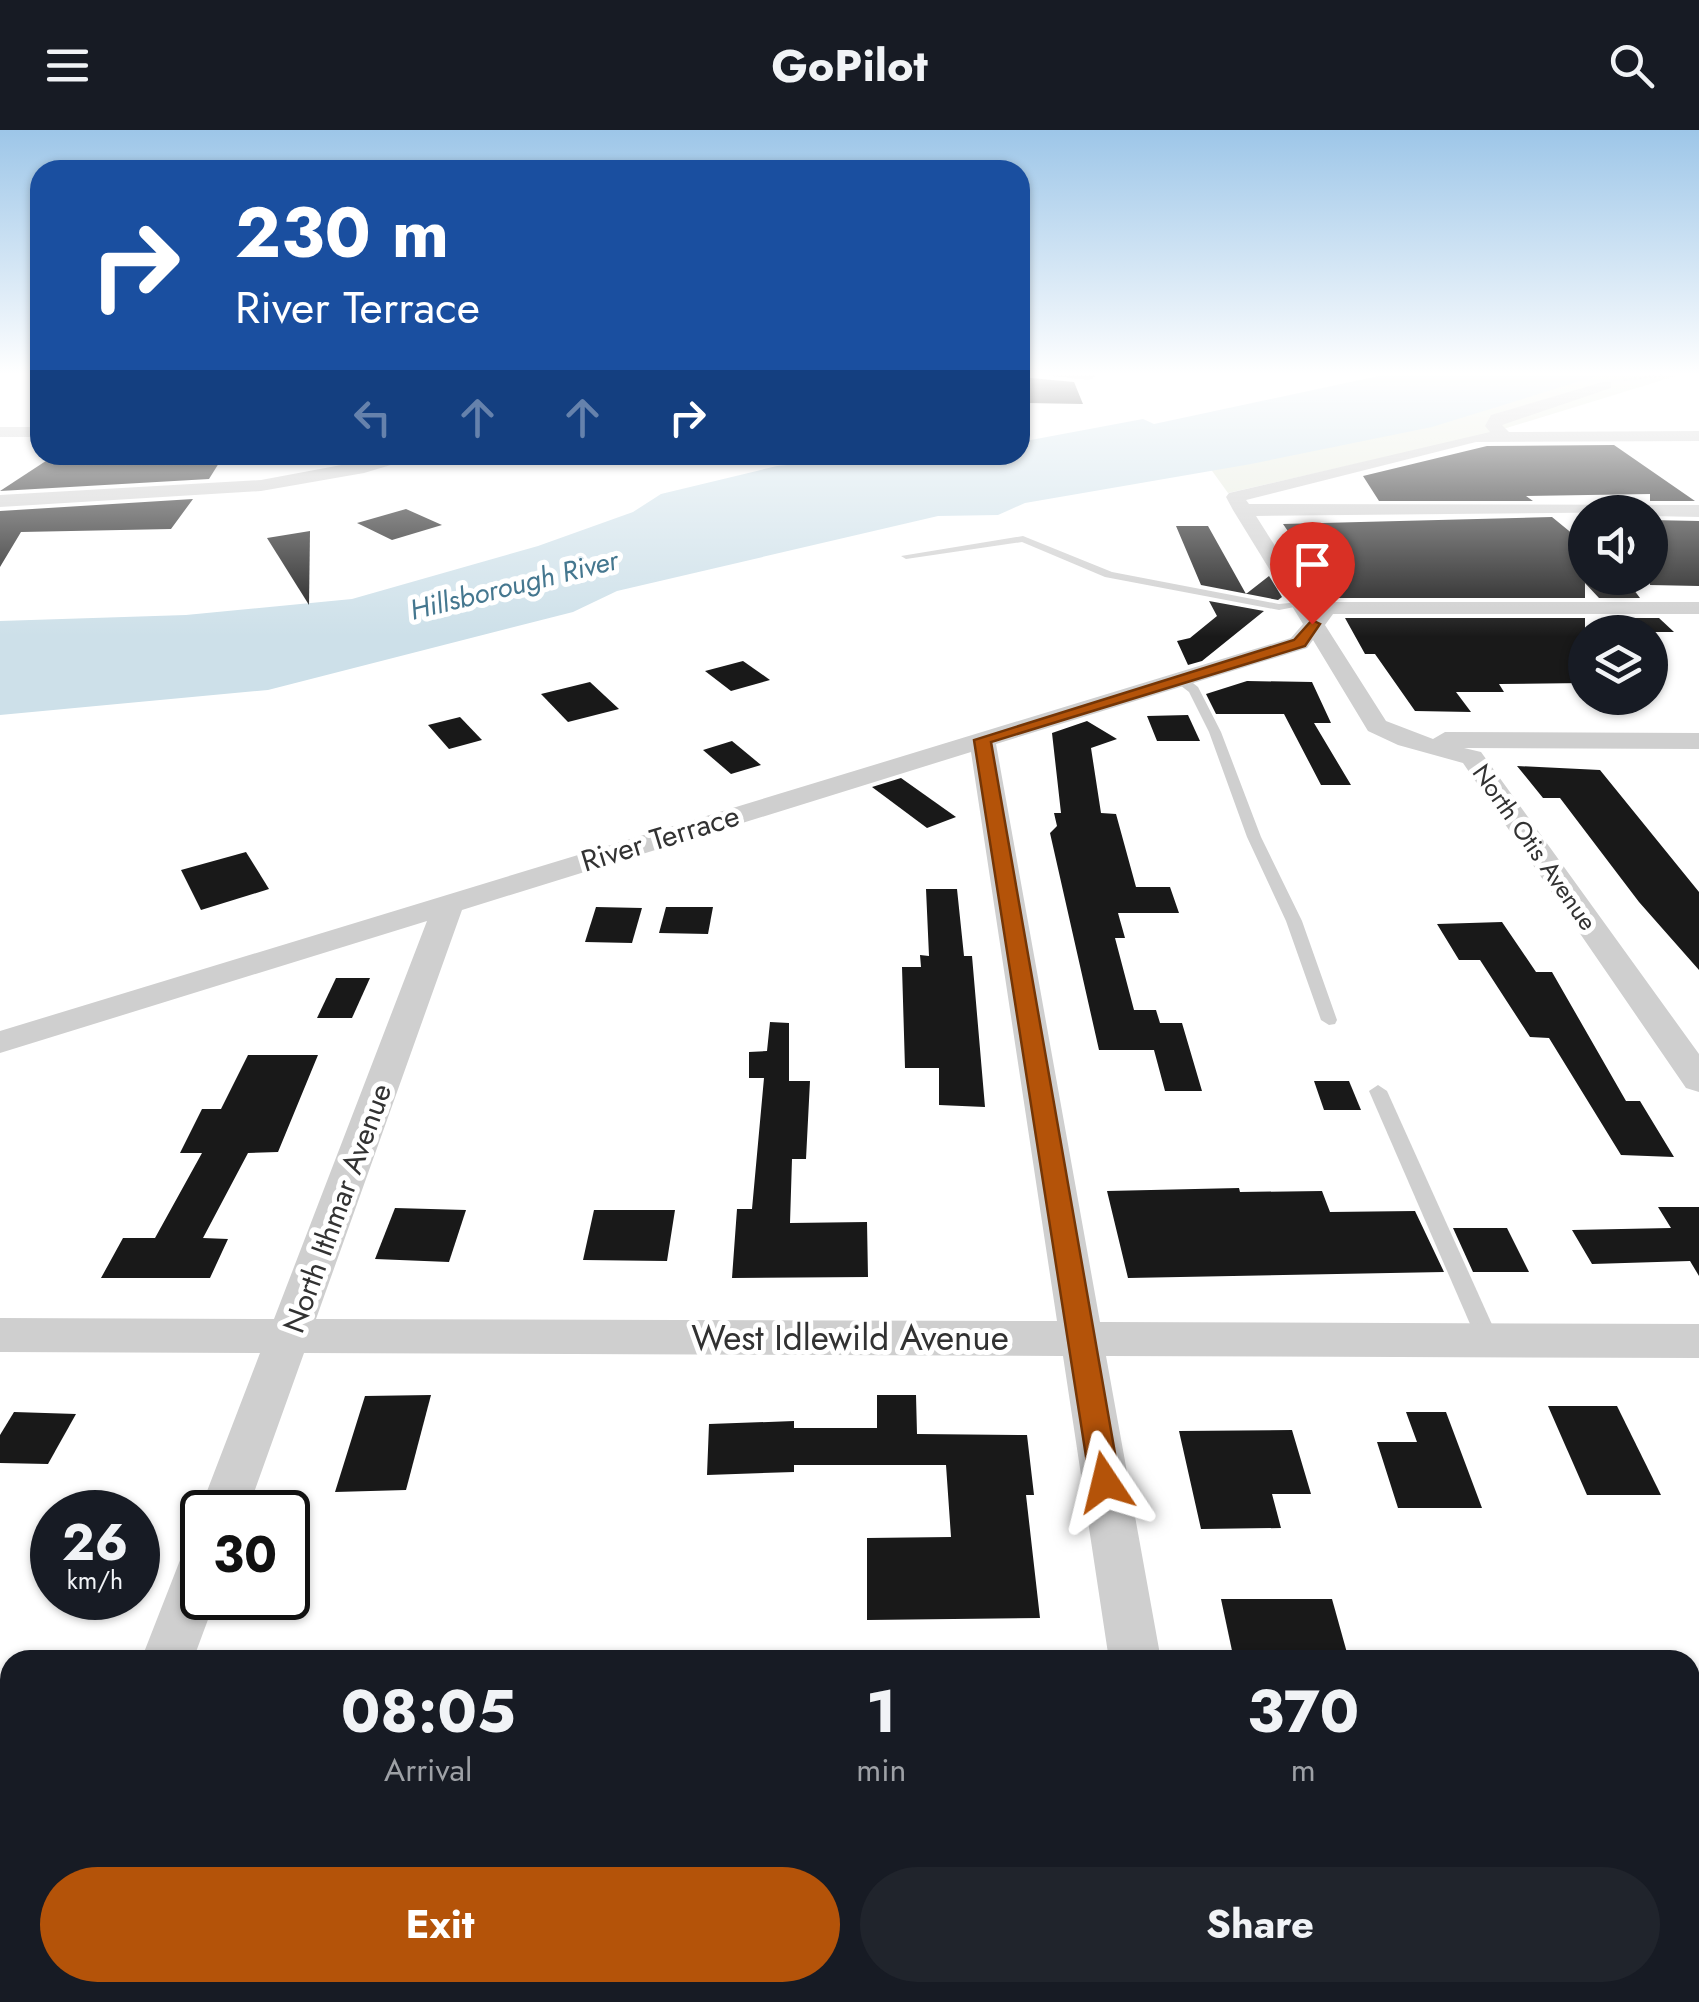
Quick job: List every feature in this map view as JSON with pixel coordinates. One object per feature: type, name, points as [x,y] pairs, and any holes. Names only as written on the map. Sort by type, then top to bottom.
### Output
[{"type":"street","points":[[1374,462],[1235,497],[1242,510],[1699,511]]},
{"type":"street","points":[[0,501],[188,496],[265,488],[369,465]]},
{"type":"street","name":"North Otis Avenue","points":[[1242,510],[1377,726],[1407,740],[1472,758],[1699,1080]]},
{"type":"street","name":"River Terrace","points":[[0,1042],[1300,643],[1306,615],[1327,608],[1699,608]]},
{"type":"street","points":[[982,740],[1132,1650]]},
{"type":"street","points":[[1407,740],[1699,740]]},
{"type":"street","name":"North Ithmar Avenue","points":[[231,1490],[449,903]]},
{"type":"street","name":"West Idlewild Avenue","points":[[0,1335],[1699,1341]]},
{"type":"street","points":[[171,1650],[182,1620]]},
{"type":"lane","points":[[906,556],[1024,539],[1124,578],[1306,615]]},
{"type":"lane","points":[[1180,680],[1194,690],[1214,732],[1254,837],[1294,920],[1329,1020]]},
{"type":"lane","points":[[1378,1091],[1488,1340]]},
{"type":"shaded area","points":[[1237,462],[1363,462],[1228,493],[1210,468]]},
{"type":"water","name":"Hillsborough River","points":[[1259,462],[1025,503],[998,515],[938,516],[617,591],[573,612],[268,690],[0,715],[0,621],[186,615],[352,599],[538,546],[633,512],[661,494],[777,466]]},
{"type":"building","points":[[1419,462],[1639,462],[1695,501],[1668,501],[1668,495],[1650,494],[1526,496],[1533,501],[1379,501],[1363,476]]},
{"type":"building","points":[[40,465],[218,465],[209,479],[0,491]]},
{"type":"building","points":[[193,499],[171,529],[21,532],[0,567],[0,511]]},
{"type":"building","points":[[406,509],[442,525],[392,540],[357,523]]},
{"type":"building","points":[[1552,517],[1568,530],[1568,595],[1585,598],[1334,598],[1283,524]]},
{"type":"building","points":[[1668,520],[1699,521],[1699,586],[1668,585]]},
{"type":"building","points":[[1176,526],[1208,526],[1246,594],[1201,585]]},
{"type":"building","points":[[310,531],[309,605],[267,538]]},
{"type":"building","points":[[1269,576],[1282,597],[1278,600],[1246,594]]},
{"type":"building","points":[[1596,595],[1640,598],[1599,598]]},
{"type":"building","points":[[1209,601],[1264,611],[1202,661],[1188,665],[1177,641],[1190,638],[1217,616]]},
{"type":"building","points":[[1345,618],[1568,618],[1568,683],[1499,684],[1504,692],[1456,692],[1471,712],[1415,711],[1375,654],[1365,654]]},
{"type":"building","points":[[743,661],[770,680],[731,691],[705,671]]},
{"type":"building","points":[[1247,681],[1312,682],[1331,723],[1314,723],[1351,785],[1321,785],[1284,714],[1216,714],[1206,694]]},
{"type":"building","points":[[590,682],[619,709],[568,722],[541,694]]},
{"type":"building","points":[[1188,715],[1200,741],[1157,741],[1147,716]]},
{"type":"building","points":[[460,717],[482,740],[449,749],[428,725]]},
{"type":"building","points":[[1087,721],[1117,739],[1091,748],[1101,813],[1116,814],[1136,887],[1170,887],[1179,913],[1118,913],[1125,938],[1115,938],[1134,1010],[1156,1010],[1160,1023],[1182,1023],[1202,1091],[1165,1091],[1154,1050],[1099,1050],[1050,833],[1057,826],[1054,813],[1061,813],[1052,733]]},
{"type":"building","points":[[732,741],[761,765],[731,774],[703,750]]},
{"type":"building","points":[[1517,766],[1600,770],[1699,892],[1699,970],[1639,902],[1560,798],[1543,798]]},
{"type":"building","points":[[901,778],[956,817],[927,828],[872,787]]},
{"type":"building","points":[[246,852],[269,889],[201,910],[181,870]]},
{"type":"building","points":[[926,889],[957,889],[964,956],[972,956],[985,1107],[939,1105],[939,1068],[905,1068],[902,967],[921,967],[920,955],[929,956]]},
{"type":"building","points":[[596,907],[642,908],[632,943],[585,942]]},
{"type":"building","points":[[666,907],[713,907],[708,934],[659,933]]},
{"type":"building","points":[[1502,922],[1536,972],[1552,972],[1626,1101],[1640,1101],[1674,1157],[1621,1155],[1549,1038],[1530,1037],[1480,960],[1459,960],[1437,924]]},
{"type":"building","points":[[336,978],[370,978],[352,1018],[317,1018]]},
{"type":"building","points":[[770,1022],[789,1023],[789,1081],[810,1081],[806,1159],[792,1159],[790,1223],[867,1222],[868,1277],[732,1278],[737,1209],[752,1209],[764,1078],[749,1078],[749,1052],[767,1051]]},
{"type":"building","points":[[248,1055],[318,1055],[278,1152],[248,1153],[203,1238],[228,1239],[210,1278],[101,1278],[123,1238],[155,1238],[202,1153],[180,1153],[202,1109],[221,1109]]},
{"type":"building","points":[[1314,1081],[1349,1081],[1361,1110],[1324,1110]]},
{"type":"building","points":[[1239,1188],[1240,1192],[1322,1191],[1330,1212],[1415,1211],[1444,1272],[1128,1278],[1107,1191]]},
{"type":"building","points":[[1658,1207],[1699,1207],[1699,1276],[1690,1261],[1592,1264],[1572,1230],[1671,1228]]},
{"type":"building","points":[[395,1208],[466,1210],[449,1262],[375,1259]]},
{"type":"building","points":[[594,1210],[675,1210],[667,1261],[583,1260]]},
{"type":"building","points":[[1453,1228],[1507,1228],[1529,1272],[1473,1272]]},
{"type":"building","points":[[431,1395],[406,1490],[335,1492],[365,1396]]},
{"type":"building","points":[[877,1395],[916,1395],[917,1434],[1027,1435],[1034,1495],[1026,1495],[1040,1618],[867,1620],[867,1538],[951,1537],[946,1465],[794,1465],[794,1472],[707,1475],[709,1424],[794,1421],[794,1428],[877,1428]]},
{"type":"building","points":[[1548,1406],[1617,1406],[1661,1495],[1587,1495]]},
{"type":"building","points":[[14,1412],[76,1414],[48,1464],[0,1463],[0,1435]]},
{"type":"building","points":[[1406,1412],[1446,1412],[1482,1508],[1398,1508],[1377,1442],[1417,1442]]},
{"type":"building","points":[[1292,1430],[1311,1494],[1272,1494],[1281,1528],[1201,1529],[1179,1431]]},
{"type":"building","points":[[1221,1599],[1332,1599],[1346,1650],[1232,1650]]},
{"type":"route","points":[[1105,1482],[982,740],[1300,643],[1312,624]]}]
